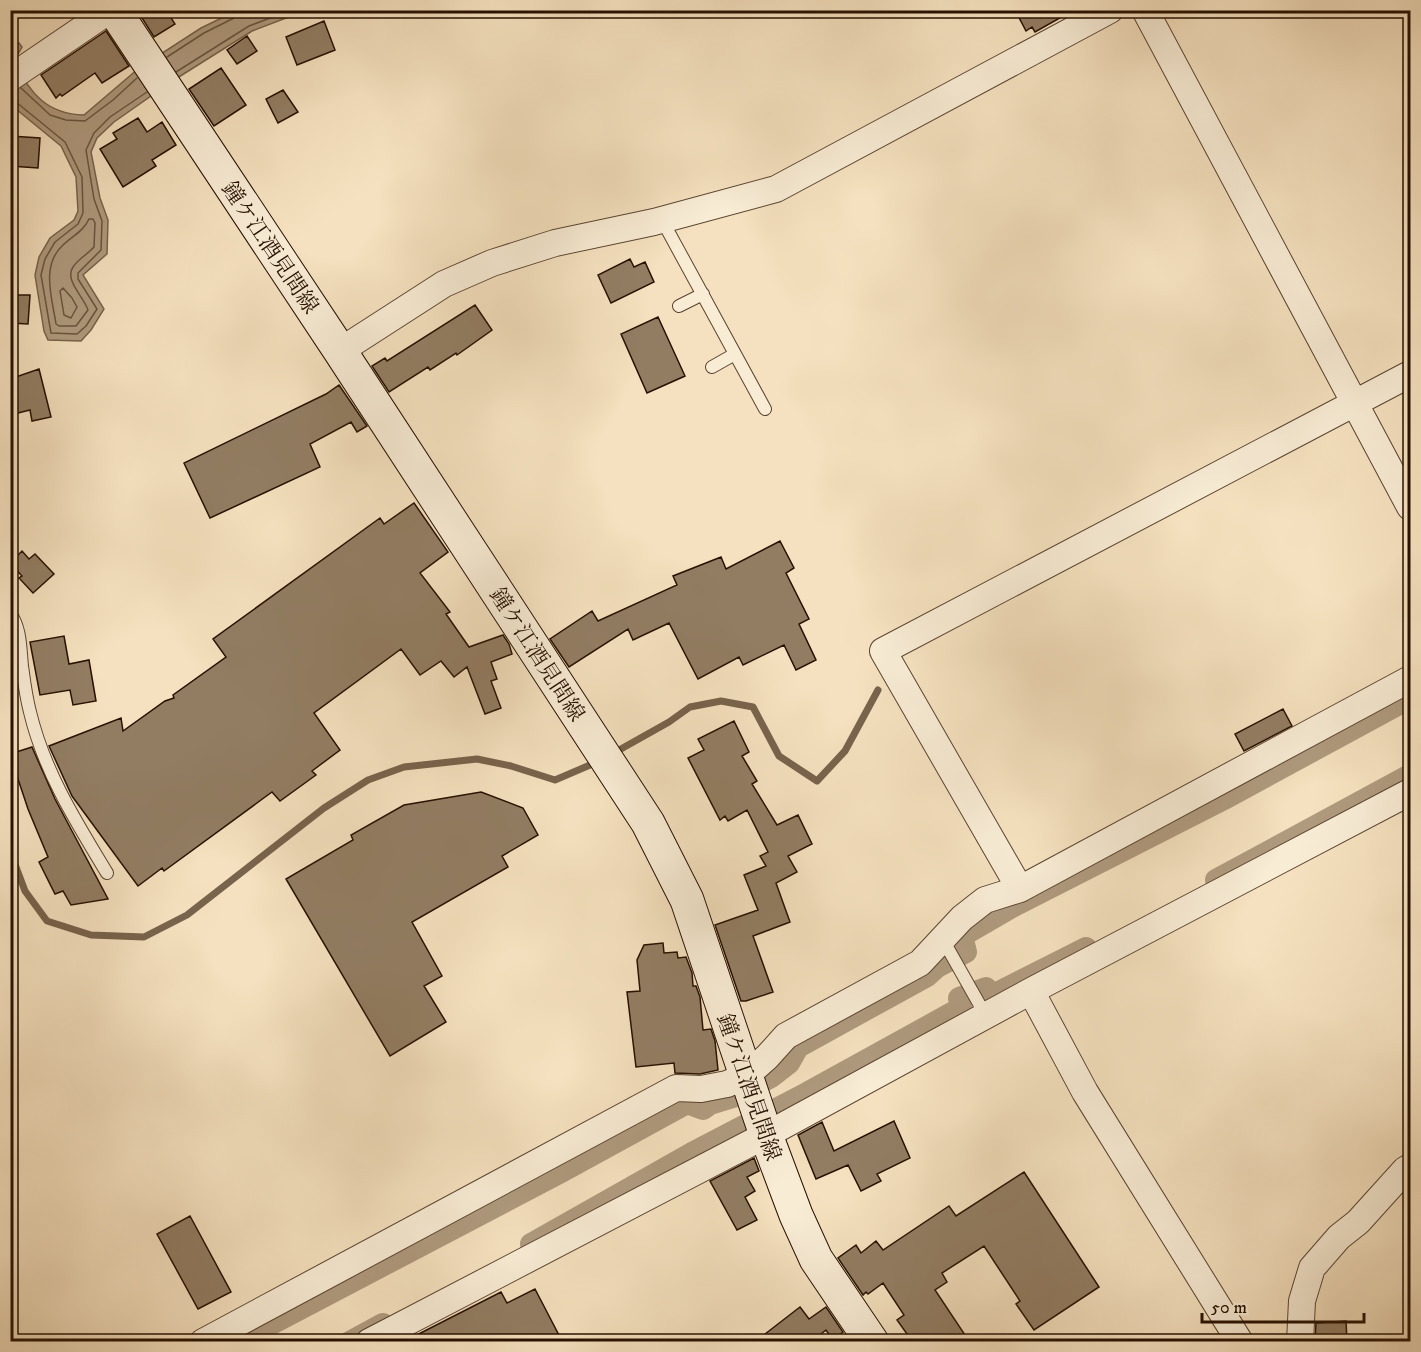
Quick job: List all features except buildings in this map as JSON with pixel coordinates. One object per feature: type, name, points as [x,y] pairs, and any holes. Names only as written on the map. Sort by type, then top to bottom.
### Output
[{"type":"main road","name":"鐘ケ江酒見間線","points":[[112,10],[340,351],[648,823],[687,900],[764,1130],[796,1215],[816,1259],[872,1341]]},
{"type":"street","points":[[15,74],[112,10]]},
{"type":"street","points":[[340,351],[444,284],[492,263],[555,243],[662,220],[776,189],[1110,10]]},
{"type":"street","points":[[1145,10],[1410,507]]},
{"type":"street","points":[[1020,889],[883,651],[1410,374]]},
{"type":"street","points":[[203,1341],[676,1088],[701,1089],[747,1080],[786,1036],[920,963],[962,918],[985,900],[1020,889],[1410,679]]},
{"type":"street","points":[[369,1341],[764,1130],[986,1016],[1410,792]]},
{"type":"street","points":[[1031,991],[1085,1092],[1240,1341]]},
{"type":"street","points":[[1300,1341],[1302,1301],[1312,1268],[1339,1237],[1358,1222],[1410,1167]]},
{"type":"lane","points":[[662,220],[765,409]]},
{"type":"lane","points":[[679,306],[703,294]]},
{"type":"lane","points":[[712,367],[735,354]]},
{"type":"lane","points":[[10,613],[20,636],[22,668],[30,712],[44,753],[62,799],[106,873]]},
{"type":"lane","points":[[942,938],[986,1016]]},
{"type":"water","points":[[236,11],[317,11],[286,18],[252,31],[174,80],[114,122],[97,138],[91,152],[100,198],[108,220],[107,254],[83,275],[104,309],[81,341],[48,340],[44,331],[35,275],[39,257],[50,238],[74,220],[78,211],[76,177],[61,146],[11,105],[10,46],[19,43],[22,47],[14,61],[26,83],[41,100],[60,111],[84,115],[139,68],[201,28]]},
{"type":"waterway","points":[[612,754],[669,722],[690,707],[721,701],[753,707],[779,756],[817,781],[845,751],[878,690]]},
{"type":"waterway","points":[[237,1342],[561,1172],[687,1103],[703,1109],[710,1104],[733,1097],[771,1077],[789,1063],[798,1047],[966,952],[962,936],[1012,907],[1224,799],[1410,698]]},
{"type":"waterway","points":[[10,851],[25,891],[47,921],[91,935],[144,937],[187,915],[324,808],[368,780],[404,767],[477,759],[511,766],[555,780],[597,762]]},
{"type":"waterway","points":[[1216,880],[1410,775]]},
{"type":"waterway","points":[[531,1244],[692,1153],[961,1008],[959,998],[986,988],[993,995],[1086,948]]},
{"type":"waterway","points":[[350,1342],[383,1324]]}]
